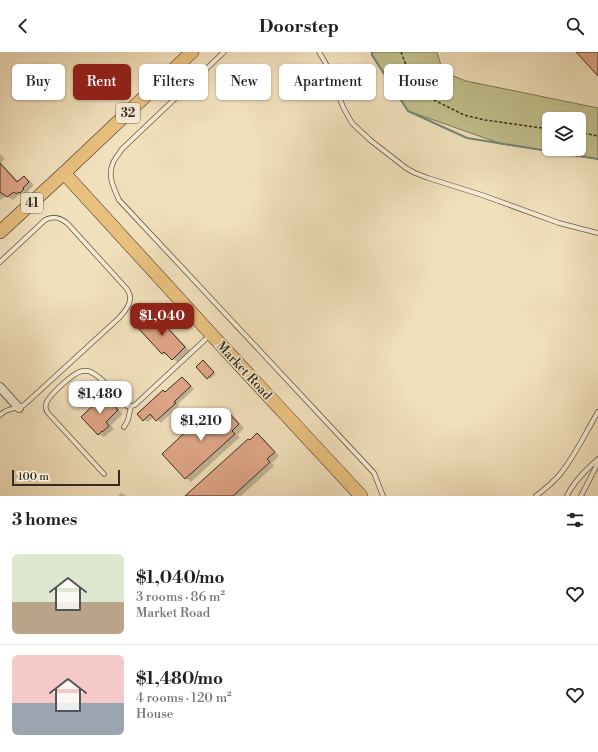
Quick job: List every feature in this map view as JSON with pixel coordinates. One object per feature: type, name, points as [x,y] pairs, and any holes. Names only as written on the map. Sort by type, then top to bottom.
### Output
[{"type":"main road","name":"32","points":[[64,174],[192,52]]},
{"type":"main road","name":"41","points":[[0,232],[64,174]]},
{"type":"main road","name":"Market Road","points":[[64,174],[361,496]]},
{"type":"street","points":[[0,387],[19,408]]},
{"type":"lane","points":[[224,52],[122,149],[113,162],[110,172],[112,185],[119,200],[374,473],[383,496]]},
{"type":"lane","points":[[319,52],[331,75],[343,107],[352,123],[370,140],[406,168],[428,178],[482,195],[559,223],[598,233]]},
{"type":"lane","points":[[0,262],[45,220],[50,218],[58,218],[62,219],[68,224],[130,294],[130,301],[119,318],[24,405],[19,408],[7,409],[0,415]]},
{"type":"lane","points":[[104,474],[48,413],[46,410],[46,404],[51,396],[73,376],[82,371],[90,371],[98,376],[127,406],[135,405],[211,334]]},
{"type":"lane","points":[[124,427],[128,420],[131,406]]},
{"type":"lane","points":[[536,496],[562,473],[598,412]]},
{"type":"lane","points":[[567,496],[579,478],[598,459]]},
{"type":"lane","points":[[581,496],[598,463]]},
{"type":"path","points":[[401,52],[411,78],[421,92],[428,97],[464,115],[485,120],[542,128]]},
{"type":"path","points":[[586,133],[598,136]]},
{"type":"shaded area","points":[[371,52],[437,52],[441,64],[384,64],[384,74]]},
{"type":"shaded area","points":[[453,76],[466,81],[598,108],[598,159],[579,156],[586,156],[586,112],[542,112],[542,150],[502,144],[408,111],[401,100],[453,100]]},
{"type":"building","points":[[576,52],[598,52],[598,76]]},
{"type":"building","points":[[0,163],[17,182],[24,176],[29,182],[20,193],[19,192],[16,194],[14,192],[7,197],[0,192]]},
{"type":"building","points":[[155,314],[185,347],[172,360],[164,352],[162,354],[139,329]]},
{"type":"building","points":[[203,360],[214,372],[207,379],[196,367]]},
{"type":"building","points":[[182,377],[191,386],[174,402],[176,403],[156,421],[150,414],[143,421],[137,414],[163,390],[165,392]]},
{"type":"building","points":[[104,395],[118,410],[106,422],[109,426],[98,435],[81,417]]},
{"type":"building","points":[[211,408],[217,414],[224,408],[239,424],[232,431],[235,434],[185,479],[162,454]]},
{"type":"building","points":[[257,433],[275,452],[267,459],[270,462],[233,496],[185,496],[248,439],[250,440]]},
{"type":"waterway","points":[[372,52],[372,55],[408,111],[467,138],[598,159]]}]
